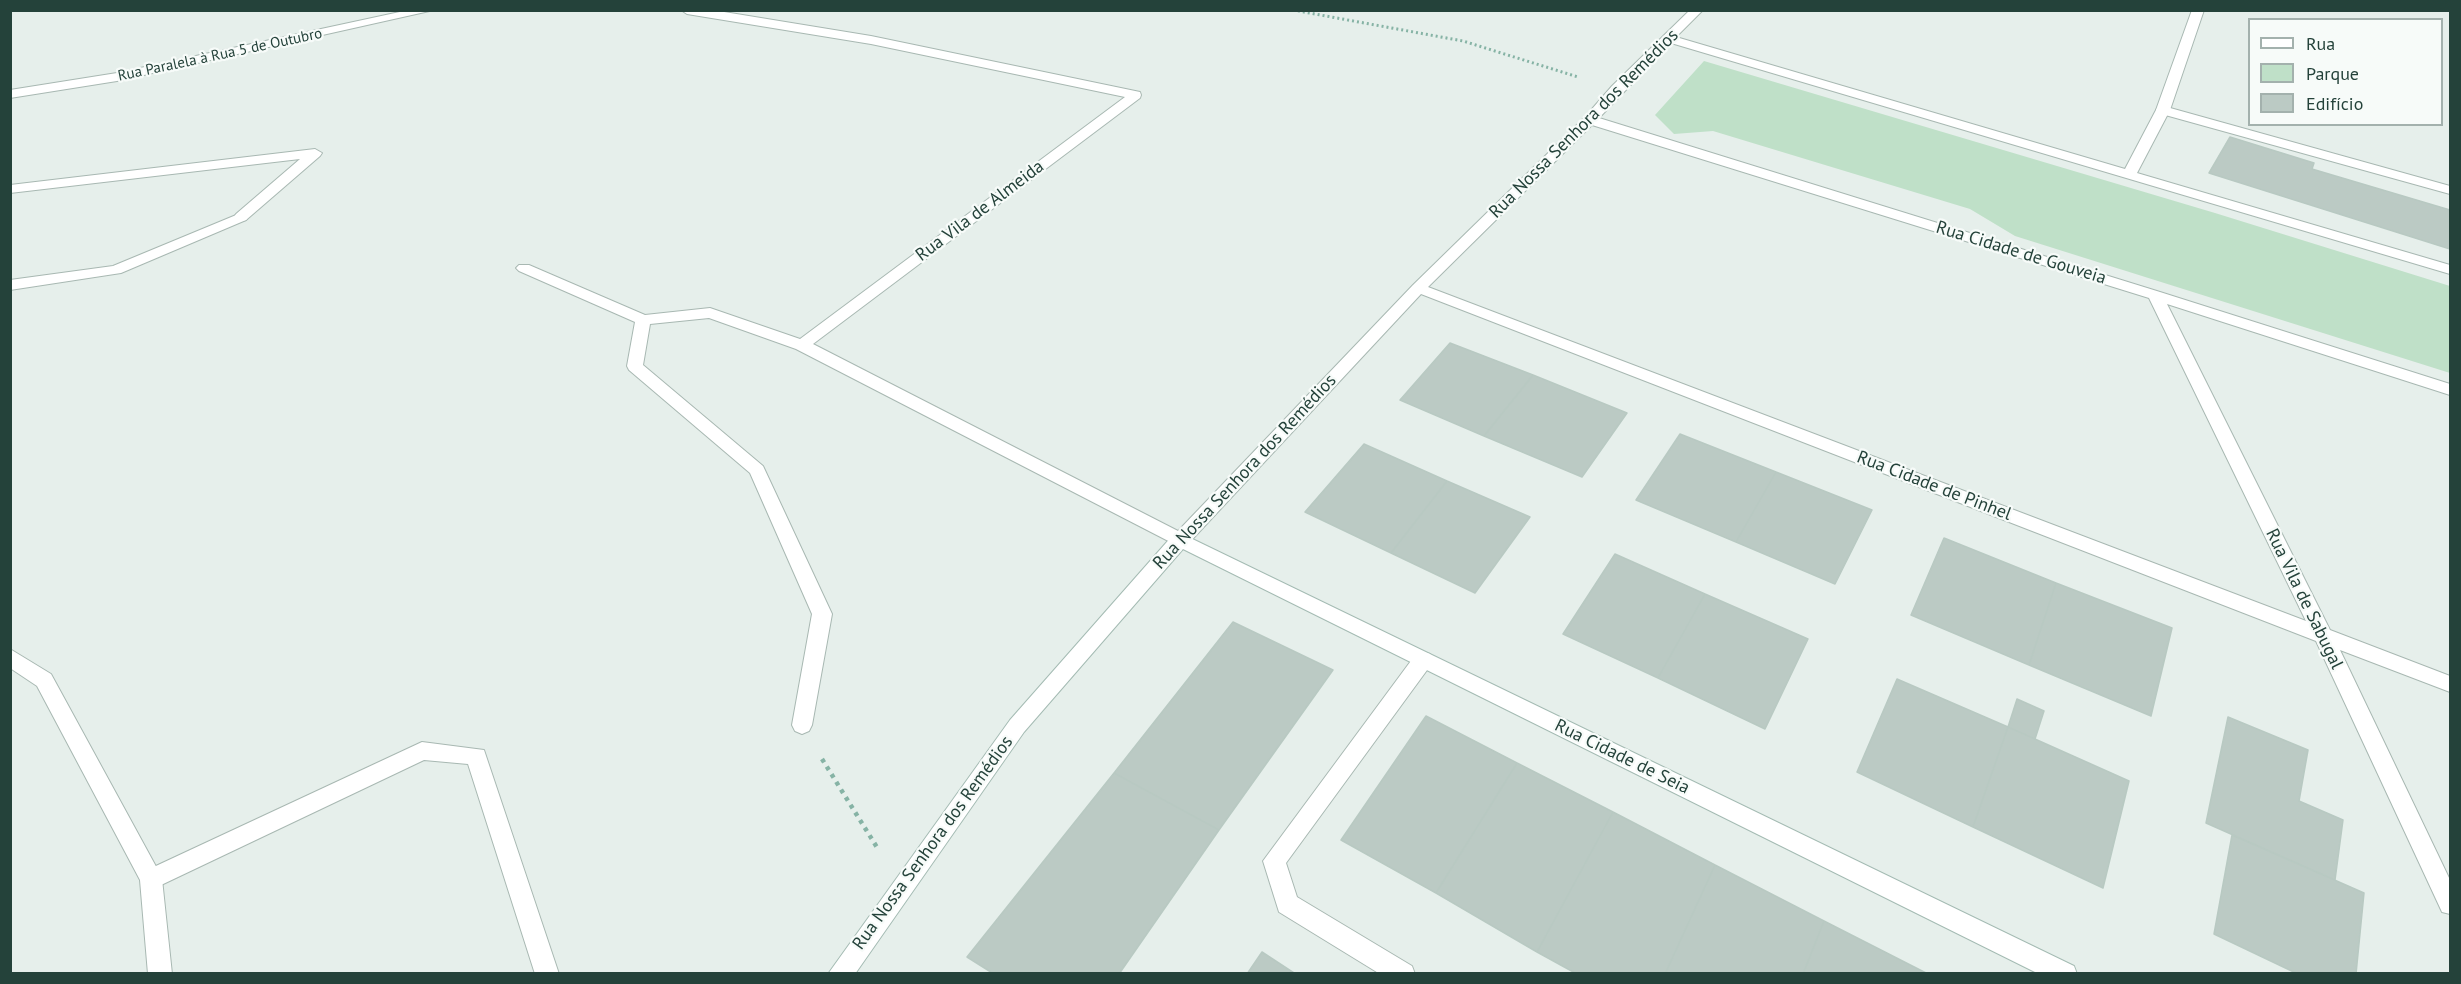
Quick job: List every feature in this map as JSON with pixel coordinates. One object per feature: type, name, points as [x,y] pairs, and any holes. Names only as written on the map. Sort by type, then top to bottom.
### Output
[{"type":"street","name":"Rua Paralela à Rua 5 de Outubro","points":[[10,94],[117,77],[428,10]]},
{"type":"street","name":"Rua Vila de Almeida","points":[[687,10],[871,40],[1135,95],[802,345]]},
{"type":"street","name":"Rua Nossa Senhora dos Remédios","points":[[840,974],[900,886],[1017,726],[1180,540],[1418,288],[1590,120],[1617,89],[1670,39],[1696,10]]},
{"type":"street","points":[[2129,174],[2163,110],[2198,10]]},
{"type":"street","points":[[1670,39],[2451,270]]},
{"type":"street","points":[[2163,110],[2451,190]]},
{"type":"street","name":"Rua Cidade de Gouveia","points":[[1590,120],[2155,295],[2451,390]]},
{"type":"street","points":[[10,189],[315,153],[241,217],[116,270],[10,285]]},
{"type":"street","points":[[524,268],[643,320],[710,313],[802,345],[1180,540]]},
{"type":"street","name":"Rua Cidade de Pinhel","points":[[1418,288],[2451,684]]},
{"type":"street","name":"Rua Vila de Sabugal","points":[[2155,295],[2323,635],[2451,904]]},
{"type":"street","points":[[643,320],[635,366],[757,470],[822,614],[802,725]]},
{"type":"street","name":"Rua Cidade de Seia","points":[[1180,540],[2065,974]]},
{"type":"street","points":[[10,657],[44,680],[151,879],[160,974]]},
{"type":"street","points":[[1403,974],[1287,904],[1274,861],[1423,660]]},
{"type":"street","points":[[151,879],[422,751],[476,756],[547,974]]},
{"type":"path","points":[[1293,10],[1463,41],[1617,89]]},
{"type":"path","points":[[802,725],[900,886]]},
{"type":"green space","points":[[1704,61],[2215,213],[2450,286],[2450,373],[2015,236],[1970,209],[1713,131],[1674,134],[1655,115]]},
{"type":"building","points":[[2230,137],[2314,163],[2312,169],[2450,210],[2450,249],[2209,173]]},
{"type":"building","points":[[1450,343],[1533,375],[1484,436],[1400,400]]},
{"type":"building","points":[[1533,375],[1627,413],[1582,477],[1484,436]]},
{"type":"building","points":[[1680,434],[1776,472],[1736,542],[1636,500]]},
{"type":"building","points":[[1364,444],[1447,481],[1391,553],[1305,512]]},
{"type":"building","points":[[1776,472],[1872,510],[1835,584],[1736,542]]},
{"type":"building","points":[[1447,481],[1530,517],[1475,593],[1391,553]]},
{"type":"building","points":[[1944,538],[2056,583],[2029,665],[1911,615]]},
{"type":"building","points":[[1615,554],[1705,594],[1658,678],[1563,634]]},
{"type":"building","points":[[2056,583],[2172,628],[2151,716],[2029,665]]},
{"type":"building","points":[[1705,594],[1808,639],[1765,729],[1658,678]]},
{"type":"building","points":[[1233,622],[1333,670],[1219,830],[1114,773]]},
{"type":"building","points":[[1897,679],[2008,727],[1973,827],[1857,772]]},
{"type":"building","points":[[2017,699],[2044,711],[2035,739],[2008,727]]},
{"type":"building","points":[[1426,716],[1517,763],[1436,893],[1341,840]]},
{"type":"building","points":[[2228,717],[2308,750],[2299,801],[2343,820],[2335,880],[2206,823]]},
{"type":"building","points":[[2008,727],[2129,781],[2103,888],[1973,827]]},
{"type":"building","points":[[1517,763],[1613,812],[1537,952],[1436,893]]},
{"type":"building","points":[[1114,773],[1219,830],[1119,974],[994,974],[967,957]]},
{"type":"building","points":[[1613,812],[1715,865],[1665,974],[1577,974],[1537,952]]},
{"type":"building","points":[[2232,835],[2364,893],[2356,974],[2298,974],[2214,934]]},
{"type":"building","points":[[1715,865],[1824,921],[1803,974],[1665,974]]},
{"type":"building","points":[[1824,921],[1928,974],[1803,974]]},
{"type":"building","points":[[1262,952],[1294,973],[1295,974],[1247,974]]}]
